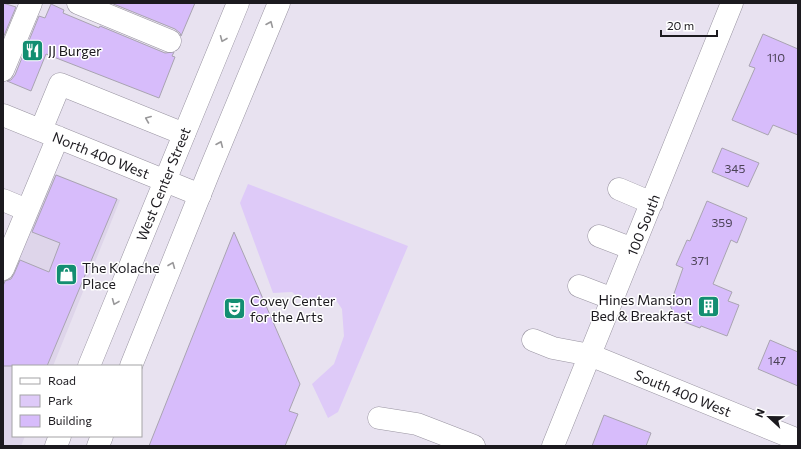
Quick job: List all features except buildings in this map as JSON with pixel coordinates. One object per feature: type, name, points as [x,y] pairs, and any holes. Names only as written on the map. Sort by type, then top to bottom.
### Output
[{"type":"street","points":[[3,70],[31,3]]},
{"type":"street","points":[[78,3],[170,41]]},
{"type":"street","name":"West Center Street","points":[[89,365],[238,3]]},
{"type":"street","points":[[131,365],[279,3]]},
{"type":"street","name":"100 South","points":[[553,446],[732,3]]},
{"type":"street","points":[[3,269],[27,210],[49,134],[60,84],[184,134]]},
{"type":"street","name":"North 400 West","points":[[3,114],[200,195]]},
{"type":"street","points":[[619,189],[652,203]]},
{"type":"street","points":[[3,200],[27,210]]},
{"type":"street","points":[[600,236],[633,249]]},
{"type":"street","points":[[579,286],[613,299]]},
{"type":"street","name":"South 400 West","points":[[533,340],[553,348],[590,355],[798,440]]},
{"type":"street","points":[[379,418],[417,424],[474,446]]},
{"type":"shaded area","points":[[36,166],[120,200],[53,365],[12,365],[12,437],[25,437],[21,446],[3,446],[3,244]]},
{"type":"green space","points":[[248,184],[408,246],[338,412],[328,418],[312,384],[334,364],[344,336],[342,309],[334,297],[310,307],[292,292],[273,293],[240,203]]},
{"type":"place","name":"JJ Burger","points":[[33,50]]},
{"type":"place","name":"The Kolache Place","points":[[67,275]]},
{"type":"place","name":"Hines Mansion Bed & Breakfast","points":[[708,307]]},
{"type":"place","name":"Covey Center for the Arts","points":[[235,308]]}]
